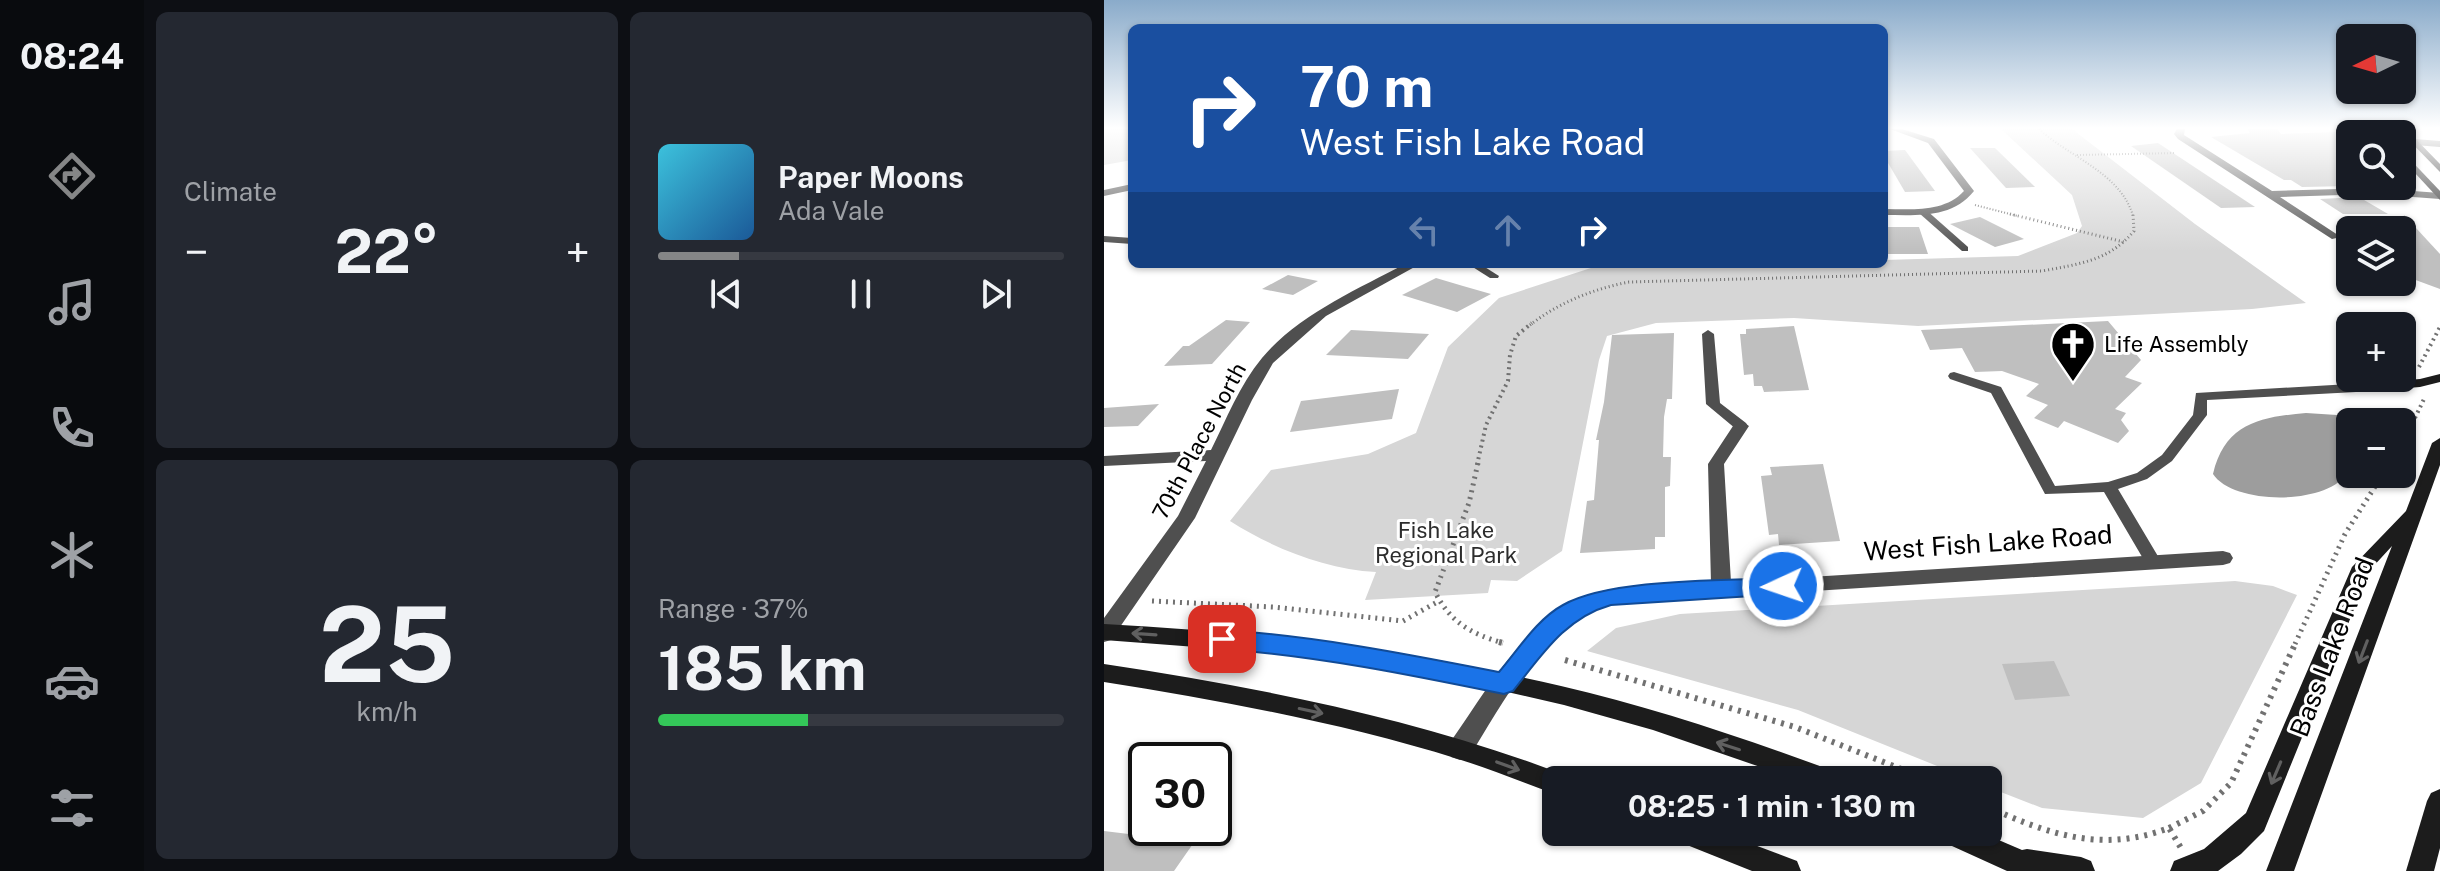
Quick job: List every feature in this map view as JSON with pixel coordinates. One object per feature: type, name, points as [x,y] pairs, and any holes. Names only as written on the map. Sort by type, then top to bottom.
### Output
[{"type":"main road","points":[[2416,170],[2440,196]]},
{"type":"main road","points":[[2416,383],[2440,378]]},
{"type":"main road","name":"Bass Lake Road","points":[[2280,871],[2440,443]]},
{"type":"main road","points":[[2182,859],[2194,869],[2227,849],[2255,822],[2362,567],[2415,509]]},
{"type":"main road","points":[[1105,633],[1277,643],[1371,657],[1504,684],[1640,717],[1786,766]]},
{"type":"main road","points":[[1104,673],[1321,713],[1460,749],[1542,778]]},
{"type":"main road","points":[[2420,871],[2440,802]]},
{"type":"main road","points":[[1719,846],[1757,871]]},
{"type":"main road","points":[[1722,846],[1787,871]]},
{"type":"main road","points":[[1982,846],[2026,865],[2081,871]]},
{"type":"street","points":[[1888,212],[1922,211],[1959,201],[1969,191],[1955,170]]},
{"type":"street","points":[[2233,170],[2336,237]]},
{"type":"street","points":[[1104,193],[1128,188]]},
{"type":"street","points":[[2272,194],[2363,191],[2440,196]]},
{"type":"street","points":[[1104,239],[1128,241]]},
{"type":"street","name":"70th Place North","points":[[1105,633],[1186,518],[1255,379],[1282,345],[1321,313],[1404,268]]},
{"type":"street","points":[[1721,590],[1716,464],[1741,426]]},
{"type":"street","points":[[1104,461],[1218,455]]},
{"type":"street","name":"West Fish Lake Road","points":[[1460,749],[1504,684],[1553,626],[1570,612],[1611,597],[2223,558]]},
{"type":"lane","points":[[1922,211],[1965,249]]},
{"type":"lane","points":[[1480,268],[1494,276]]},
{"type":"lane","points":[[1708,334],[1713,404],[1741,426]]},
{"type":"lane","points":[[1954,376],[1996,390],[2050,491],[2109,487],[2142,476],[2167,458],[2200,415],[2201,396],[2336,385]]},
{"type":"lane","points":[[2109,487],[2154,563]]},
{"type":"path","points":[[1503,643],[1460,628],[1435,592],[1438,577],[1469,503],[1486,425],[1508,381],[1512,344],[1521,329],[1549,310],[1605,287],[1629,282],[2042,271],[2093,262],[2114,253],[2134,231],[2125,198],[2095,170]]},
{"type":"path","points":[[1959,201],[2124,242]]},
{"type":"path","points":[[2416,370],[2440,327]]},
{"type":"path","points":[[2416,415],[2426,393],[2425,386]]},
{"type":"path","points":[[2002,813],[2056,834],[2133,840],[2190,821],[2213,805],[2231,783],[2345,534],[2374,488]]},
{"type":"path","points":[[1151,601],[1273,607],[1403,621],[1439,601]]},
{"type":"path","points":[[1565,660],[1727,703],[1898,766]]},
{"type":"path","points":[[2169,828],[2182,859]]},
{"type":"green space","name":"Fish Lake Regional Park","points":[[2045,170],[2125,170],[2306,303],[2252,309],[1918,326],[1794,318],[1656,323],[1607,336],[1599,360],[1562,551],[1517,581],[1491,580],[1488,593],[1365,600],[1376,572],[1338,567],[1300,556],[1230,521],[1271,470],[1368,454],[1416,433],[1448,347],[1499,298],[1591,268],[1888,268],[1888,260],[2018,256],[2077,233],[2082,226],[2072,195]]},
{"type":"green space","points":[[2235,581],[2273,586],[2297,595],[2201,783],[2143,818],[2042,808],[2002,792],[2002,766],[1937,766],[1798,710],[1587,651],[1616,628],[1680,614]]},
{"type":"shaded area","points":[[2306,413],[2336,415],[2336,484],[2302,496],[2259,496],[2240,492],[2213,474],[2226,444],[2236,433],[2274,417]]},
{"type":"building","points":[[1892,170],[1919,170],[1935,191],[1905,192]]},
{"type":"building","points":[[1989,170],[2017,170],[2035,187],[2006,188]]},
{"type":"building","points":[[2165,170],[2198,170],[2255,207],[2221,208]]},
{"type":"building","points":[[2266,170],[2336,170],[2336,186],[2302,187],[2291,180],[2284,180]]},
{"type":"building","points":[[2320,199],[2364,200],[2388,214],[2343,214]]},
{"type":"building","points":[[1980,217],[2024,239],[1995,247],[1950,224]]},
{"type":"building","points":[[1888,227],[1919,227],[1928,254],[1888,254]]},
{"type":"building","points":[[2416,228],[2440,254],[2440,289],[2416,280]]},
{"type":"building","points":[[1288,275],[1318,281],[1293,295],[1262,289]]},
{"type":"building","points":[[1436,278],[1491,294],[1457,312],[1402,295]]},
{"type":"building","points":[[1226,320],[1250,322],[1212,364],[1164,366],[1183,346],[1189,346]]},
{"type":"building","name":"Life Assembly","points":[[2108,321],[2141,360],[2125,377],[2142,383],[2115,409],[2126,413],[2121,420],[2129,431],[2118,443],[2064,421],[2058,428],[2034,418],[2048,405],[2026,396],[2039,384],[2002,371],[1975,372],[1962,348],[1930,350],[1921,330]]},
{"type":"building","points":[[1794,326],[1809,390],[1764,392],[1762,386],[1754,386],[1753,374],[1744,375],[1740,334],[1746,334],[1746,329]]},
{"type":"building","points":[[1351,330],[1429,334],[1408,359],[1326,355]]},
{"type":"building","points":[[1674,333],[1672,399],[1667,399],[1664,417],[1663,457],[1671,457],[1670,486],[1665,487],[1665,537],[1655,537],[1655,549],[1580,553],[1587,501],[1594,500],[1599,440],[1596,440],[1612,335]]},
{"type":"building","points":[[1399,389],[1392,419],[1290,432],[1301,401]]},
{"type":"building","points":[[1159,404],[1138,426],[1104,427],[1104,408]]},
{"type":"building","points":[[1823,464],[1840,541],[1779,545],[1778,534],[1769,535],[1761,476],[1772,475],[1770,467]]},
{"type":"building","points":[[2054,661],[2070,696],[2015,700],[2002,664]]},
{"type":"building","points":[[1104,831],[1128,834],[1128,846],[1191,846],[1174,871],[1104,871]]},
{"type":"place","name":"Life Assembly","points":[[2073,383]]},
{"type":"route","points":[[1222,639],[1277,643],[1371,657],[1504,684],[1553,626],[1570,612],[1590,603],[1611,597],[1783,586]]}]
